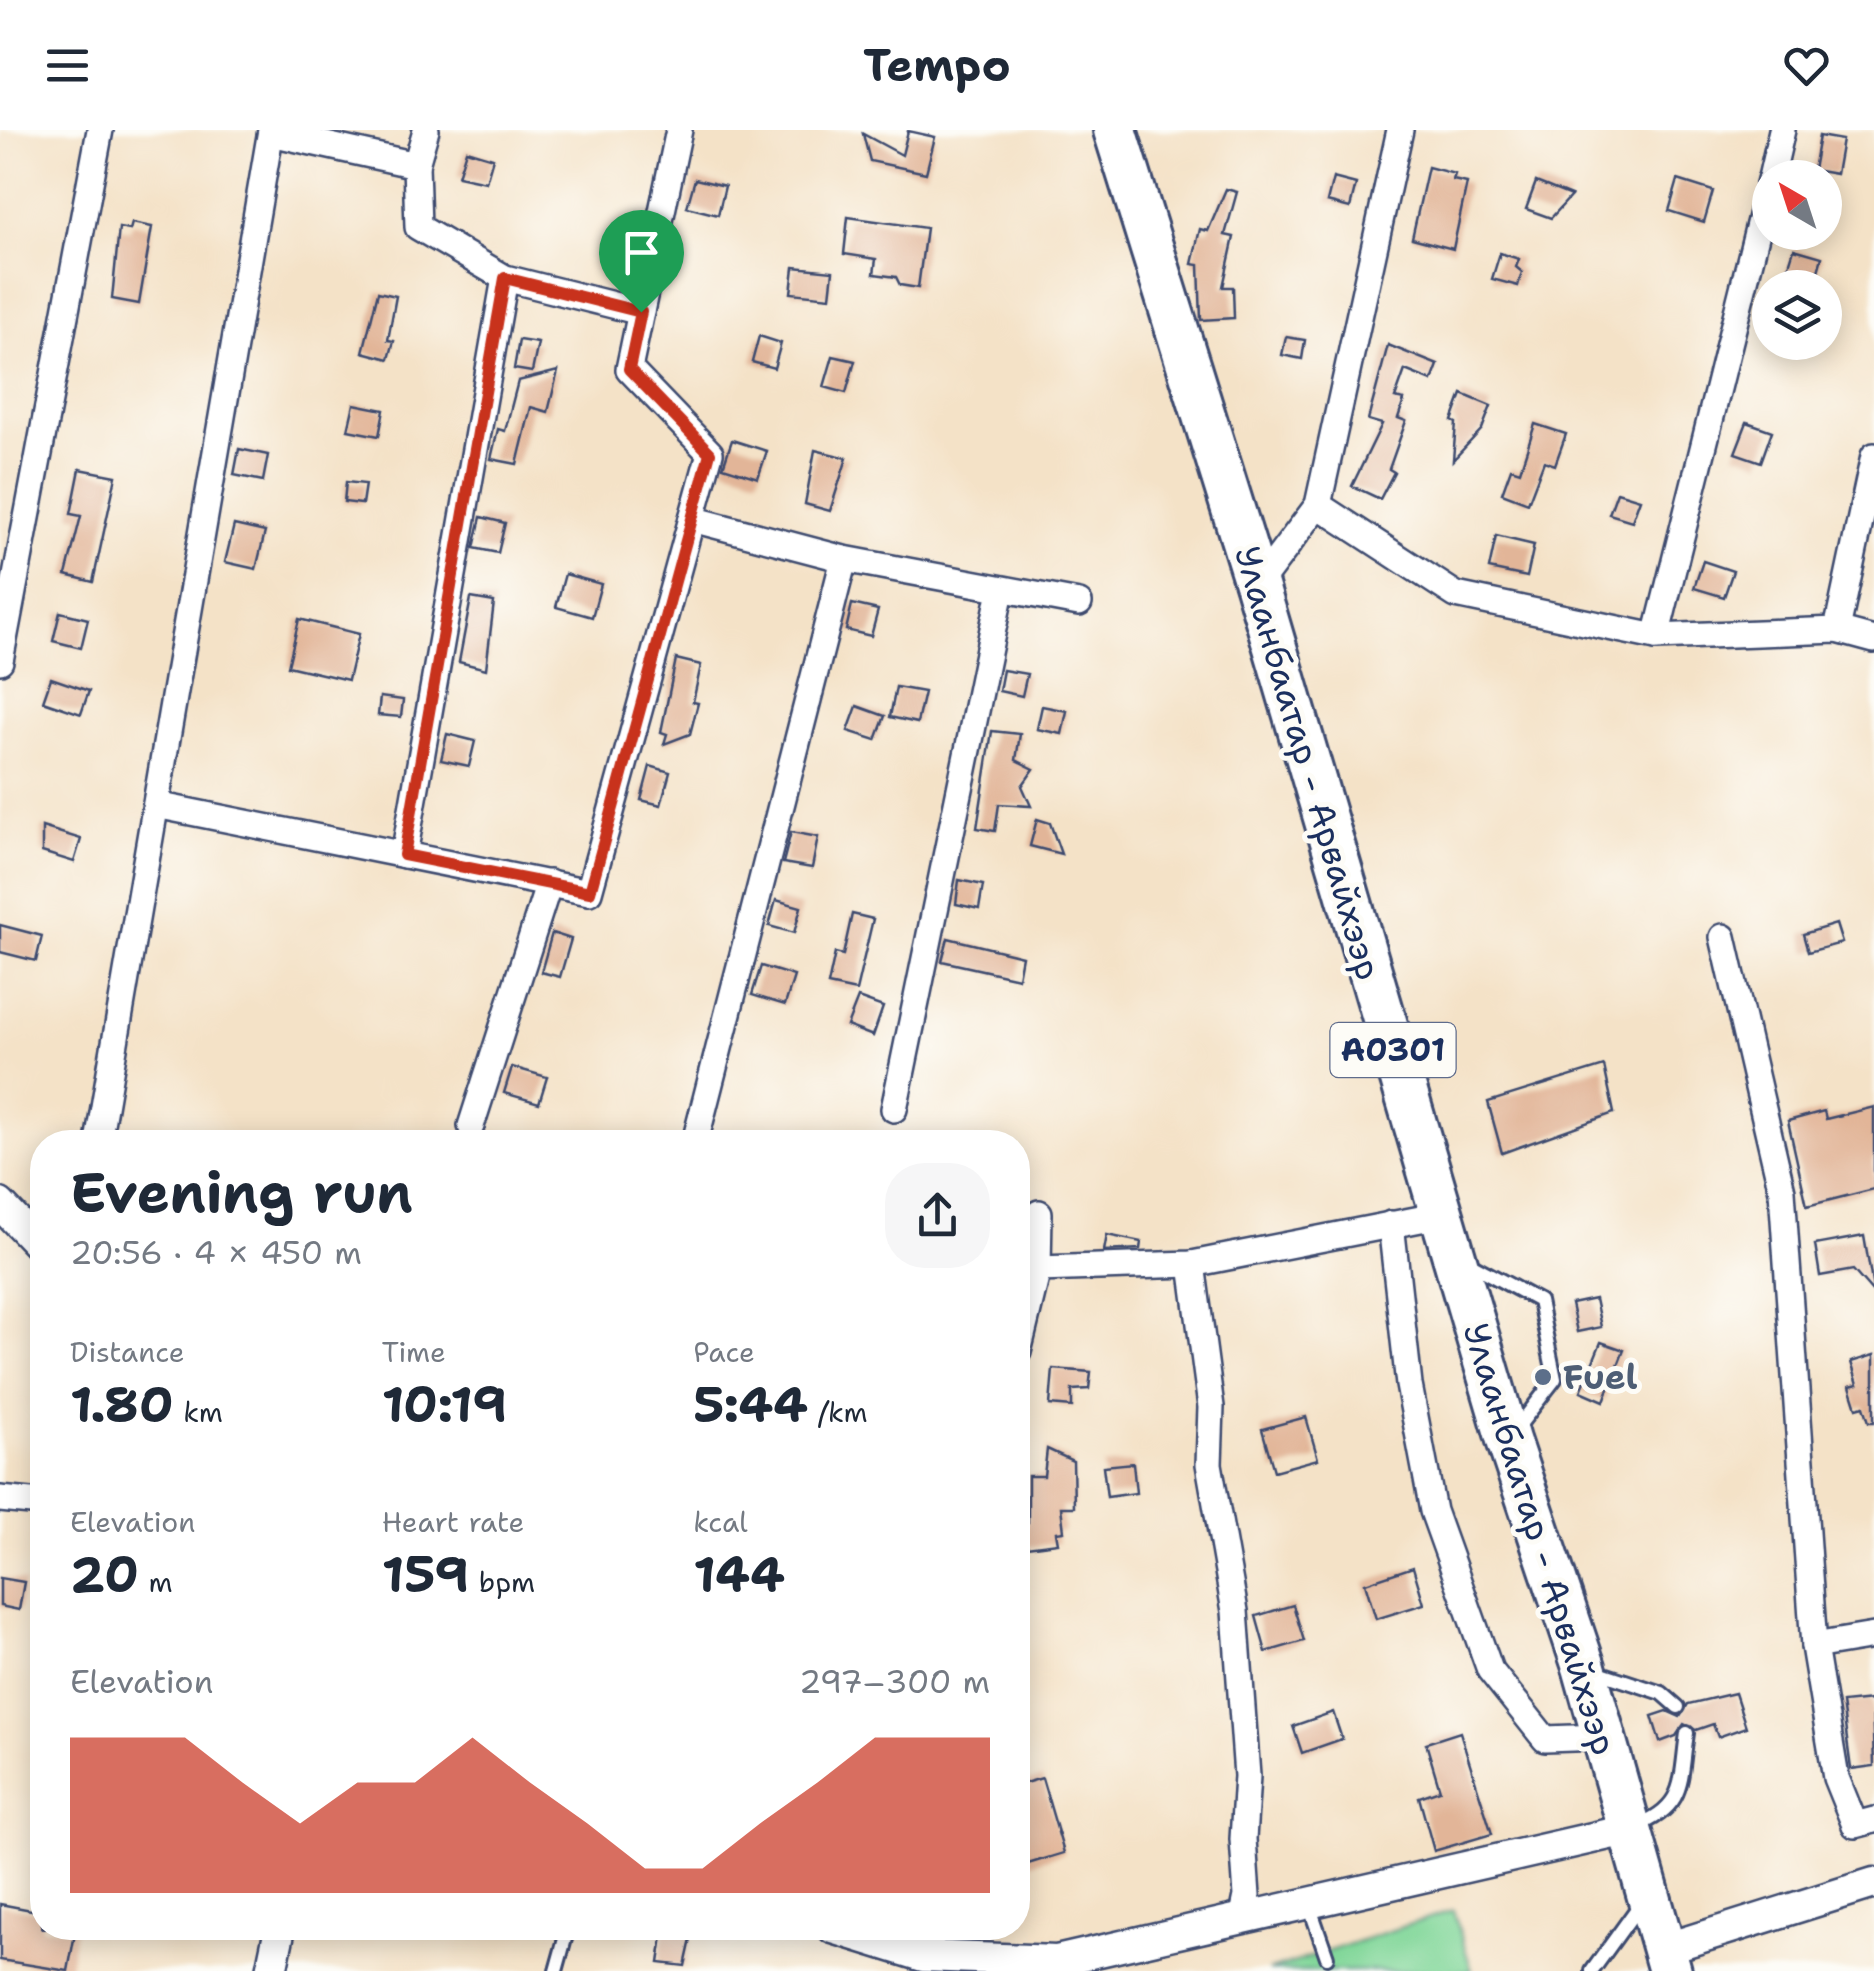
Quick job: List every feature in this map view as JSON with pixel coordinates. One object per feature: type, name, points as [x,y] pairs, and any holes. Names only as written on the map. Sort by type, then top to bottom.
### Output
[{"type":"highway","name":"Улаанбаатар - Арвайхээр","points":[[1115,130],[1256,586],[1508,1440],[1584,1667],[1627,1830],[1667,1960]]},
{"type":"street","points":[[0,661],[100,130]]},
{"type":"street","points":[[426,130],[416,165],[418,227],[505,278],[641,312]]},
{"type":"street","points":[[156,806],[590,892],[710,453],[629,369],[679,130]]},
{"type":"street","points":[[1256,586],[1318,505],[1400,130]]},
{"type":"street","points":[[1775,160],[1782,130]]},
{"type":"street","points":[[100,1130],[271,131],[416,165]]},
{"type":"street","points":[[1656,637],[1752,250]]},
{"type":"street","points":[[404,855],[505,278]]},
{"type":"street","points":[[1837,630],[1874,456]]},
{"type":"street","points":[[1318,505],[1456,594],[1656,637],[1837,630],[1874,640]]},
{"type":"street","points":[[692,519],[844,560],[1079,603]]},
{"type":"street","points":[[698,1130],[844,560]]},
{"type":"street","points":[[894,1109],[1001,590]]},
{"type":"street","points":[[471,1126],[548,883]]},
{"type":"street","points":[[1723,937],[1782,1191],[1814,1646],[1836,1778],[1855,1825],[1874,1820]]},
{"type":"street","points":[[0,1204],[30,1235]]},
{"type":"street","points":[[1030,1302],[1038,1269],[1039,1214]]},
{"type":"street","points":[[1038,1269],[1192,1264],[1441,1214]]},
{"type":"street","points":[[1391,1224],[1409,1385],[1433,1510],[1490,1670],[1545,1738],[1602,1737]]},
{"type":"street","points":[[1192,1264],[1210,1407],[1209,1464],[1235,1611],[1247,1776],[1243,1839],[1247,1896],[1242,1920]]},
{"type":"street","points":[[0,1498],[30,1502]]},
{"type":"street","points":[[1814,1646],[1874,1636]]},
{"type":"street","points":[[863,1940],[921,1963],[1056,1961],[1627,1830]]},
{"type":"street","points":[[1667,1960],[1874,1883]]},
{"type":"street","points":[[272,1971],[278,1940]]},
{"type":"lane","points":[[1454,1256],[1539,1301],[1554,1379],[1508,1440]]},
{"type":"lane","points":[[1584,1667],[1662,1694],[1678,1708]]},
{"type":"lane","points":[[1627,1830],[1660,1817],[1678,1798],[1687,1733]]},
{"type":"lane","points":[[1592,1971],[1648,1893]]},
{"type":"lane","points":[[1308,1905],[1327,1957]]},
{"type":"lane","points":[[556,1971],[565,1940]]},
{"type":"green space","points":[[1453,1910],[1472,1971],[1268,1971]]},
{"type":"building","points":[[908,131],[935,137],[926,173],[870,161],[863,134],[902,155]]},
{"type":"building","points":[[1819,136],[1842,140],[1838,160],[1815,160]]},
{"type":"building","points":[[466,150],[493,158],[486,182],[458,176]]},
{"type":"building","points":[[1428,167],[1455,174],[1453,180],[1467,183],[1453,249],[1412,238]]},
{"type":"building","points":[[1333,178],[1356,184],[1350,208],[1327,202]]},
{"type":"building","points":[[695,179],[725,186],[718,215],[687,207]]},
{"type":"building","points":[[1678,180],[1713,191],[1704,222],[1669,211]]},
{"type":"building","points":[[1536,182],[1571,196],[1551,218],[1526,209]]},
{"type":"building","points":[[1226,189],[1237,192],[1225,235],[1234,237],[1223,287],[1233,287],[1234,318],[1201,320],[1199,265],[1192,264],[1200,229],[1208,231]]},
{"type":"building","points":[[848,217],[926,228],[918,288],[900,285],[896,277],[874,274],[876,259],[844,254]]},
{"type":"building","points":[[132,223],[152,227],[139,304],[112,299],[119,228],[130,230]]},
{"type":"building","points":[[1794,250],[1822,257],[1818,270],[1787,270]]},
{"type":"building","points":[[1500,253],[1519,259],[1516,267],[1522,272],[1518,286],[1492,279]]},
{"type":"building","points":[[794,267],[833,271],[830,297],[791,293]]},
{"type":"building","points":[[378,292],[396,296],[388,340],[394,341],[389,359],[363,352]]},
{"type":"building","points":[[759,336],[781,343],[774,368],[752,362]]},
{"type":"building","points":[[1286,337],[1305,340],[1302,359],[1282,355]]},
{"type":"building","points":[[519,340],[538,343],[532,372],[514,369]]},
{"type":"building","points":[[1388,345],[1438,365],[1432,381],[1405,370],[1395,398],[1404,400],[1398,418],[1406,421],[1389,469],[1394,472],[1380,499],[1352,486],[1382,424],[1368,420]]},
{"type":"building","points":[[833,356],[855,361],[846,393],[824,387]]},
{"type":"building","points":[[558,371],[548,412],[531,407],[517,464],[491,459],[498,429],[505,431],[518,381]]},
{"type":"building","points":[[1462,394],[1491,406],[1482,429],[1453,460],[1456,423],[1452,421]]},
{"type":"building","points":[[354,404],[384,410],[379,436],[348,430]]},
{"type":"building","points":[[1747,422],[1772,431],[1761,462],[1735,453]]},
{"type":"building","points":[[1535,424],[1566,434],[1555,465],[1544,461],[1528,503],[1502,493],[1511,468],[1520,471]]},
{"type":"building","points":[[732,440],[767,451],[758,478],[723,467]]},
{"type":"building","points":[[239,449],[268,455],[263,481],[234,475]]},
{"type":"building","points":[[815,450],[847,458],[830,511],[805,504]]},
{"type":"building","points":[[80,469],[116,476],[93,582],[66,575],[81,516],[71,514]]},
{"type":"building","points":[[346,482],[365,484],[362,504],[344,502]]},
{"type":"building","points":[[1617,492],[1640,499],[1632,521],[1609,514]]},
{"type":"building","points":[[481,517],[505,523],[498,553],[474,548]]},
{"type":"building","points":[[234,525],[265,532],[256,569],[225,562]]},
{"type":"building","points":[[1496,536],[1534,545],[1527,577],[1489,569]]},
{"type":"building","points":[[1703,561],[1733,571],[1724,597],[1694,588]]},
{"type":"building","points":[[565,574],[601,584],[592,617],[556,607]]},
{"type":"building","points":[[471,598],[494,602],[486,669],[459,662]]},
{"type":"building","points":[[852,604],[878,610],[871,636],[846,630]]},
{"type":"building","points":[[60,612],[88,619],[81,648],[53,641]]},
{"type":"building","points":[[299,619],[359,634],[348,680],[288,666]]},
{"type":"building","points":[[676,659],[701,665],[693,702],[698,703],[690,734],[664,744],[667,734],[661,732]]},
{"type":"building","points":[[1003,670],[1027,674],[1022,696],[999,691]]},
{"type":"building","points":[[51,678],[89,691],[81,714],[43,701]]},
{"type":"building","points":[[896,687],[924,692],[917,723],[890,717]]},
{"type":"building","points":[[380,697],[403,700],[401,717],[378,715]]},
{"type":"building","points":[[857,706],[885,716],[876,740],[848,731]]},
{"type":"building","points":[[1042,706],[1067,711],[1062,734],[1037,729]]},
{"type":"building","points":[[992,731],[1020,734],[1016,760],[1034,769],[1022,786],[1031,806],[999,804],[995,831],[977,828]]},
{"type":"building","points":[[447,734],[475,741],[469,766],[441,760]]},
{"type":"building","points":[[650,766],[670,772],[661,805],[641,800]]},
{"type":"building","points":[[1037,819],[1050,823],[1061,854],[1030,846]]},
{"type":"building","points":[[42,827],[81,839],[74,862],[42,852]]},
{"type":"building","points":[[791,832],[818,837],[812,868],[783,863]]},
{"type":"building","points":[[959,880],[983,885],[979,909],[956,904]]},
{"type":"building","points":[[776,900],[801,907],[794,933],[769,926]]},
{"type":"building","points":[[852,914],[873,919],[856,991],[828,985],[835,953],[843,955]]},
{"type":"building","points":[[1836,924],[1842,943],[1808,952],[1803,934]]},
{"type":"building","points":[[0,925],[42,936],[36,961],[0,952]]},
{"type":"building","points":[[552,933],[571,939],[560,977],[541,972]]},
{"type":"building","points":[[948,938],[1022,956],[1018,978],[942,961]]},
{"type":"building","points":[[761,966],[794,976],[785,1005],[752,995]]},
{"type":"building","points":[[858,998],[883,1007],[873,1036],[847,1026]]},
{"type":"building","points":[[1604,1066],[1614,1113],[1502,1153],[1488,1102]]},
{"type":"building","points":[[512,1067],[547,1077],[539,1103],[504,1093]]},
{"type":"building","points":[[1874,1107],[1874,1189],[1807,1206],[1788,1121],[1824,1111],[1826,1119]]},
{"type":"building","points":[[1107,1235],[1141,1242],[1140,1249],[1104,1251]]},
{"type":"building","points":[[1864,1236],[1874,1294],[1853,1270],[1820,1276],[1815,1245]]},
{"type":"building","points":[[1595,1299],[1601,1327],[1577,1332],[1571,1304]]},
{"type":"building","points":[[1601,1342],[1624,1350],[1604,1401],[1581,1391]]},
{"type":"building","points":[[1874,1355],[1874,1422],[1869,1422],[1864,1406],[1857,1408],[1850,1386],[1858,1384],[1851,1362]]},
{"type":"building","points":[[1053,1369],[1091,1372],[1089,1389],[1072,1390],[1072,1407],[1050,1405]]},
{"type":"building","points":[[1306,1417],[1318,1459],[1274,1471],[1262,1429]]},
{"type":"building","points":[[1047,1449],[1073,1461],[1074,1507],[1061,1507],[1064,1531],[1056,1532],[1058,1543],[1030,1546],[1030,1476],[1044,1476]]},
{"type":"building","points":[[1133,1463],[1136,1493],[1107,1497],[1103,1466]]},
{"type":"building","points":[[1413,1567],[1424,1604],[1376,1619],[1365,1583]]},
{"type":"building","points":[[0,1578],[24,1582],[19,1610],[0,1606]]},
{"type":"building","points":[[1293,1605],[1304,1641],[1266,1652],[1256,1616]]},
{"type":"building","points":[[1735,1693],[1746,1727],[1718,1737],[1713,1724],[1696,1730],[1684,1724],[1676,1736],[1660,1742],[1652,1716],[1667,1711],[1680,1717],[1688,1704]]},
{"type":"building","points":[[1872,1700],[1874,1766],[1851,1769],[1842,1703]]},
{"type":"building","points":[[1333,1712],[1342,1739],[1302,1753],[1293,1726]]},
{"type":"building","points":[[1460,1732],[1492,1834],[1434,1851],[1419,1797],[1440,1790],[1426,1743]]},
{"type":"building","points":[[1042,1778],[1064,1853],[1030,1863],[1030,1782]]},
{"type":"building","points":[[0,1904],[30,1910],[30,1940],[74,1940],[68,1971],[0,1960]]},
{"type":"building","points":[[662,1940],[691,1940],[685,1966],[659,1963]]},
{"type":"place","name":"Fuel","points":[[1543,1377]]},
{"type":"route","points":[[505,278],[641,312],[629,369],[710,453],[590,892],[404,855],[505,278]]}]
